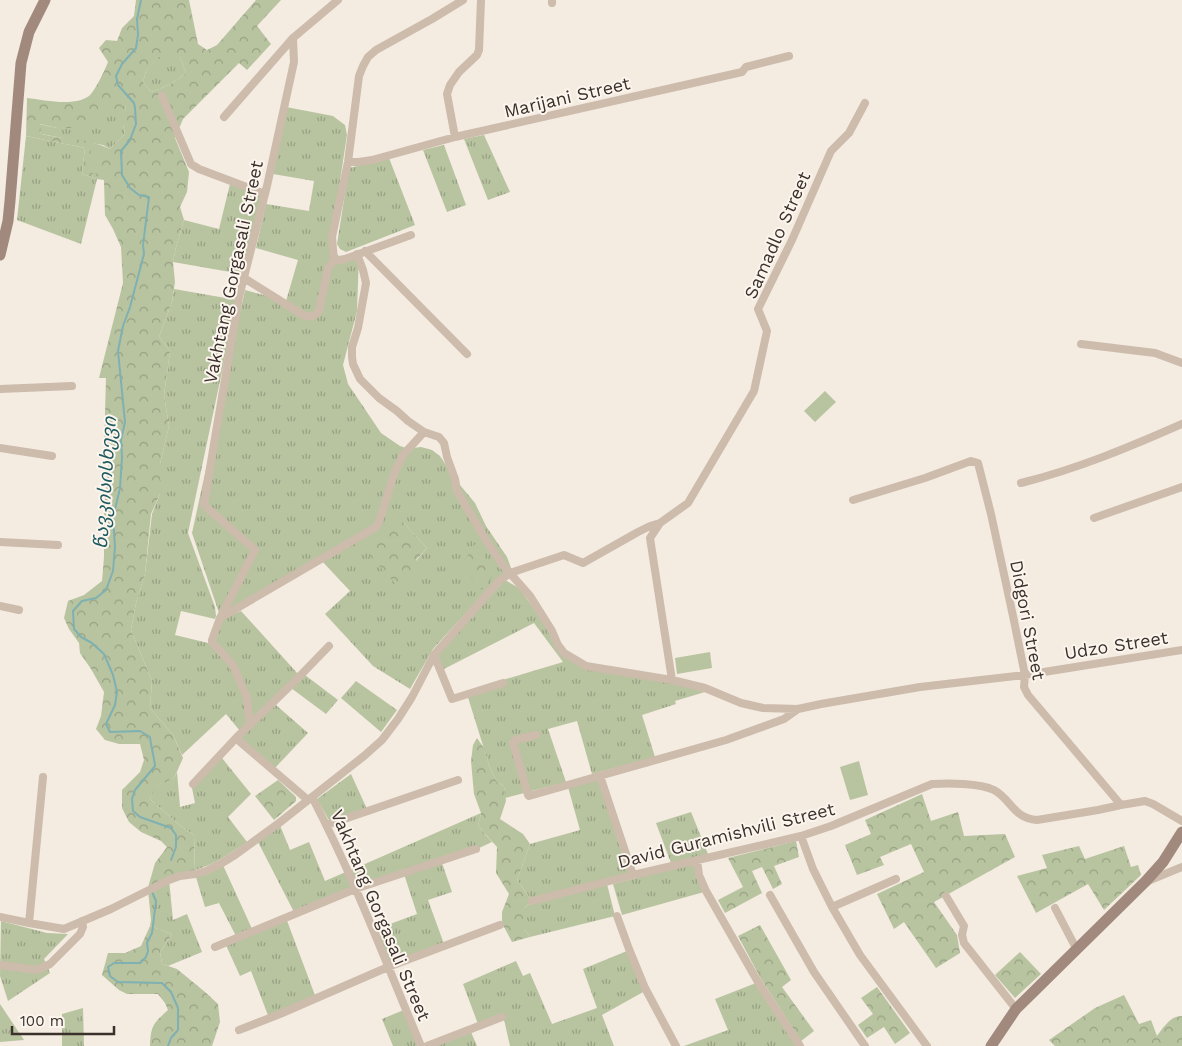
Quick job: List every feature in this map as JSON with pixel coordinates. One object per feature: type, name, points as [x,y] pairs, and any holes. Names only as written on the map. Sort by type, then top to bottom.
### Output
[{"type":"street","points":[[0,254],[21,63],[29,32],[45,0]]},
{"type":"street","points":[[224,116],[293,38],[338,0]]},
{"type":"street","points":[[334,261],[332,237],[348,162],[357,89],[363,66],[368,57],[376,50],[463,0]]},
{"type":"street","points":[[456,137],[447,94],[450,85],[459,72],[480,50],[481,0]]},
{"type":"street","name":"Vakhtang Gorgasali Street","points":[[220,618],[254,550],[204,505],[236,317],[294,62],[293,38]]},
{"type":"street","name":"Marijani Street","points":[[348,162],[372,160],[456,137],[742,72],[746,67],[789,56]]},
{"type":"street","points":[[162,96],[190,164],[199,170],[265,194]]},
{"type":"street","name":"Samadlo Street","points":[[510,573],[564,556],[583,563],[645,528],[660,523],[688,503],[754,391],[768,331],[758,309],[792,240],[831,151],[849,133],[866,103]]},
{"type":"street","points":[[244,278],[303,315],[312,317],[319,311],[328,268],[334,261],[411,235]]},
{"type":"street","points":[[365,251],[467,354]]},
{"type":"street","points":[[357,254],[366,284],[358,328],[352,347],[353,364],[360,378],[379,398],[398,411],[412,424],[424,432],[439,437],[444,443],[457,491],[502,564],[530,596],[564,654],[586,666],[672,680],[704,688],[741,703],[763,708],[798,709]]},
{"type":"street","points":[[1081,344],[1155,353],[1182,363]]},
{"type":"street","points":[[0,389],[72,386]]},
{"type":"street","points":[[1021,483],[1045,477],[1118,451],[1182,424]]},
{"type":"street","points":[[250,725],[247,698],[233,665],[212,642],[212,637],[220,618],[376,526],[403,455],[424,432]]},
{"type":"street","points":[[0,448],[52,456]]},
{"type":"street","name":"Didgori Street","points":[[853,500],[925,478],[971,461],[978,463],[997,542],[1025,675],[1024,686],[1028,696],[1120,805]]},
{"type":"street","points":[[1094,518],[1182,487]]},
{"type":"street","points":[[660,523],[650,538],[672,680]]},
{"type":"street","points":[[0,542],[58,545]]},
{"type":"street","points":[[0,917],[64,928],[111,909],[169,880],[206,871],[257,840],[382,740],[403,712],[434,656],[498,582],[510,573]]},
{"type":"street","points":[[0,606],[19,610]]},
{"type":"street","points":[[193,784],[237,737],[329,646]]},
{"type":"street","name":"Udzo Street","points":[[798,709],[920,687],[1025,675],[1182,650]]},
{"type":"street","points":[[434,656],[452,699],[503,683]]},
{"type":"street","points":[[536,735],[515,740],[513,743],[528,796],[726,740],[784,719],[798,709]]},
{"type":"street","name":"Vakhtang Gorgasali Street","points":[[237,737],[244,746],[310,798],[327,825],[421,1046]]},
{"type":"street","points":[[600,776],[633,875]]},
{"type":"street","points":[[30,923],[43,778]]},
{"type":"street","points":[[327,825],[458,780]]},
{"type":"street","name":"David Guramishvili Street","points":[[532,901],[633,875],[801,836],[831,826],[932,784],[947,783],[984,786],[1002,796],[1020,815],[1028,819],[1037,820],[1120,805]]},
{"type":"street","points":[[1120,805],[1145,801],[1182,821]]},
{"type":"street","points":[[991,1046],[1016,1009],[1146,881],[1163,862],[1182,832]]},
{"type":"street","points":[[801,836],[813,869],[832,907],[860,955],[926,1046]]},
{"type":"street","points":[[215,947],[355,889],[476,849]]},
{"type":"street","points":[[697,860],[699,875],[706,891],[758,982],[800,1046]]},
{"type":"street","points":[[1146,881],[1182,867]]},
{"type":"street","points":[[832,907],[896,879]]},
{"type":"street","points":[[770,896],[814,972],[865,1046]]},
{"type":"street","points":[[946,896],[964,926],[962,935],[964,943],[1016,1009]]},
{"type":"street","points":[[1055,908],[1077,950]]},
{"type":"street","points":[[617,916],[645,988],[676,1046]]},
{"type":"street","points":[[0,965],[37,970],[50,964],[80,934],[83,927],[82,921]]},
{"type":"street","points":[[239,1030],[388,966],[500,925]]},
{"type":"street","points":[[427,1046],[502,1017]]},
{"type":"green space","points":[[136,0],[189,0],[198,44],[207,50],[217,45],[256,0],[281,0],[257,26],[271,44],[247,70],[239,63],[183,119],[175,138],[189,172],[187,192],[180,207],[184,220],[173,262],[175,282],[172,302],[159,337],[170,351],[164,395],[169,426],[160,464],[160,494],[151,514],[145,574],[136,603],[131,630],[152,681],[150,708],[173,735],[183,758],[174,778],[155,788],[150,799],[178,824],[194,835],[195,874],[147,891],[155,863],[167,847],[161,841],[141,832],[129,822],[122,808],[122,790],[140,772],[144,760],[140,744],[119,744],[105,740],[96,729],[101,716],[104,692],[80,653],[79,643],[64,618],[68,601],[84,595],[102,581],[104,508],[110,451],[104,449],[106,378],[99,378],[123,283],[121,247],[105,215],[104,180],[82,174],[85,148],[26,136],[27,98],[67,102],[89,96],[97,85],[108,62],[99,48],[106,40],[117,41],[122,28],[134,16]],"holes":[[[159,57],[180,57],[186,73],[161,89],[151,92],[143,82],[146,71]],[[125,105],[126,112],[116,115],[123,124],[125,134],[110,149],[85,141],[41,134],[40,124],[57,128],[75,128]]]},
{"type":"green space","points":[[159,56],[180,57],[186,73],[161,89],[151,92],[143,82],[146,71]]},
{"type":"green space","points":[[125,104],[126,112],[123,124],[125,134],[110,149],[103,145],[41,134],[39,124],[57,128],[104,114]]},
{"type":"green space","points":[[286,107],[333,116],[345,125],[347,135],[331,240],[337,255],[342,258],[359,254],[357,311],[343,365],[348,384],[381,433],[406,448],[374,525],[220,616],[192,533],[245,290],[286,301],[298,260],[256,248],[266,204],[309,211],[314,181],[273,174]]},
{"type":"green space","points":[[484,135],[510,192],[488,200],[464,139]]},
{"type":"green space","points":[[26,136],[85,148],[82,174],[97,179],[81,244],[17,220]]},
{"type":"green space","points":[[444,145],[466,205],[447,212],[423,150]]},
{"type":"green space","points":[[92,146],[104,149],[99,174],[87,172]]},
{"type":"green space","points":[[389,158],[415,225],[346,252],[340,249],[337,244],[349,168]]},
{"type":"green space","points":[[230,184],[262,195],[242,274],[173,262],[184,220],[219,229]]},
{"type":"green space","points":[[174,289],[237,300],[188,533],[215,607],[216,616],[215,619],[181,611],[175,635],[208,643],[231,666],[245,698],[249,724],[240,731],[226,714],[182,755],[173,735],[150,708],[152,681],[131,630],[136,603],[145,574],[152,514],[160,494],[160,464],[169,426],[164,395],[170,351],[159,337],[172,302]]},
{"type":"green space","points":[[825,391],[836,402],[815,422],[804,411]]},
{"type":"green space","points":[[421,447],[432,450],[440,456],[455,479],[475,503],[486,526],[507,557],[511,568],[496,580],[433,649],[410,689],[373,666],[325,614],[350,591],[321,560],[377,528],[397,473],[405,456],[412,448]],"holes":[[[403,522],[427,548],[416,561]]]},
{"type":"green space","points":[[403,522],[427,548],[416,560],[420,566],[400,589],[362,547]]},
{"type":"green space","points":[[475,544],[496,572],[482,590],[461,566]]},
{"type":"green space","points":[[505,580],[519,588],[550,631],[556,647],[582,667],[668,681],[705,692],[675,701],[676,704],[642,715],[655,757],[592,774],[577,721],[548,729],[566,782],[505,798],[504,786],[497,782],[490,768],[466,691],[563,662],[534,623],[442,670],[436,656]]},
{"type":"green space","points":[[241,611],[298,674],[252,720],[249,698],[214,640],[222,619]]},
{"type":"green space","points":[[710,652],[712,668],[677,674],[675,658]]},
{"type":"green space","points":[[305,675],[338,700],[326,714],[291,688]]},
{"type":"green space","points":[[356,681],[397,710],[381,732],[341,698]]},
{"type":"green space","points":[[276,705],[308,733],[274,769],[240,737]]},
{"type":"green space","points":[[477,738],[484,748],[490,768],[497,782],[504,786],[506,801],[500,819],[523,834],[530,844],[517,880],[532,901],[524,908],[524,929],[530,937],[512,942],[502,923],[502,912],[509,894],[496,873],[497,847],[478,826],[481,813],[474,794],[471,761],[473,745]]},
{"type":"green space","points":[[222,758],[251,794],[228,817],[247,842],[216,862],[195,870],[194,835],[178,824],[150,799],[154,788],[174,778],[177,772],[180,807],[195,803],[192,788]]},
{"type":"green space","points":[[859,761],[868,795],[850,800],[840,767]]},
{"type":"green space","points":[[351,774],[367,809],[330,822],[317,799]]},
{"type":"green space","points":[[599,779],[630,873],[530,898],[517,880],[530,844],[580,830],[568,787]]},
{"type":"green space","points":[[278,780],[296,797],[296,801],[274,820],[255,796]]},
{"type":"green space","points":[[922,794],[931,821],[958,812],[964,836],[1005,834],[1015,857],[934,902],[957,935],[960,953],[936,968],[904,922],[894,929],[877,894],[924,872],[911,844],[880,857],[884,865],[857,875],[845,845],[871,834],[865,820]]},
{"type":"green space","points":[[691,812],[708,854],[671,863],[656,823]]},
{"type":"green space","points":[[481,813],[478,826],[492,842],[477,849],[356,886],[349,871]]},
{"type":"green space","points":[[279,823],[290,850],[309,842],[325,881],[348,871],[355,889],[295,914],[257,840]]},
{"type":"green space","points":[[796,841],[799,857],[774,866],[782,884],[773,889],[762,867],[752,871],[762,893],[725,913],[718,900],[743,887],[728,858]]},
{"type":"green space","points":[[1079,846],[1085,859],[1124,846],[1131,867],[1138,865],[1141,875],[1104,910],[1088,884],[1036,913],[1017,876],[1047,868],[1042,855]]},
{"type":"green space","points":[[222,863],[253,931],[286,918],[316,998],[269,1018],[251,971],[240,976],[225,943],[237,938],[219,903],[205,907],[195,874]]},
{"type":"green space","points":[[442,863],[452,892],[428,900],[444,944],[389,964],[374,930],[417,914],[404,874]]},
{"type":"green space","points":[[695,863],[704,892],[622,915],[613,884]]},
{"type":"green space","points":[[169,880],[173,920],[187,914],[202,952],[168,966],[162,964],[160,952],[172,934],[150,926],[148,890]]},
{"type":"green space","points":[[607,884],[615,916],[530,937],[524,929],[524,908],[529,904]]},
{"type":"green space","points":[[1,921],[47,933],[68,934],[44,959],[50,973],[8,1001],[0,976]]},
{"type":"green space","points":[[760,925],[791,980],[782,987],[814,1031],[801,1041],[761,979],[738,936]]},
{"type":"green space","points":[[150,926],[172,934],[160,952],[162,964],[177,969],[218,1004],[220,1022],[212,1046],[150,1046],[154,1025],[168,1010],[165,1003],[158,994],[127,994],[119,990],[102,975],[108,953],[125,953],[141,946]]},
{"type":"green space","points":[[627,951],[645,991],[602,1015],[614,1046],[510,1046],[503,1015],[478,1024],[463,984],[516,961],[523,976],[530,973],[552,1024],[597,1008],[583,969]]},
{"type":"green space","points":[[1020,952],[1041,974],[1015,998],[995,975]]},
{"type":"green space","points":[[756,983],[797,1046],[684,1046],[728,1030],[715,999]]},
{"type":"green space","points":[[877,987],[910,1033],[895,1044],[884,1027],[867,1038],[858,1025],[873,1014],[861,998]]},
{"type":"green space","points":[[1124,995],[1139,1024],[1151,1020],[1157,1036],[1171,1020],[1182,1016],[1182,1046],[1055,1046],[1049,1040],[1095,1008]]},
{"type":"green space","points":[[0,1004],[24,1040],[0,1042]]},
{"type":"green space","points":[[83,1008],[84,1046],[62,1046],[62,1014]]},
{"type":"green space","points":[[406,1009],[421,1046],[393,1046],[382,1019]]},
{"type":"green space","points":[[471,1032],[477,1046],[434,1046]]},
{"type":"waterway","name":"წავკისისხევი","points":[[141,0],[137,19],[138,35],[136,48],[122,64],[116,76],[118,85],[134,103],[136,124],[130,140],[121,151],[122,175],[130,188],[139,195],[149,197],[143,245],[144,254],[123,326],[118,351],[125,422],[121,440],[120,488],[113,518],[115,547],[113,571],[106,590],[96,598],[82,601],[73,611],[74,629],[81,637],[92,643],[104,654],[113,675],[117,692],[115,705],[106,724],[110,732],[140,731],[150,737],[155,766],[135,790],[132,799],[133,811],[140,817],[171,828],[176,835],[176,847],[171,860]]},
{"type":"waterway","points":[[152,892],[156,901],[152,933],[147,943],[148,951],[146,957],[140,963],[114,963],[108,967],[110,976],[118,982],[162,983],[171,992],[178,1008],[178,1030],[171,1038],[168,1046]]}]
